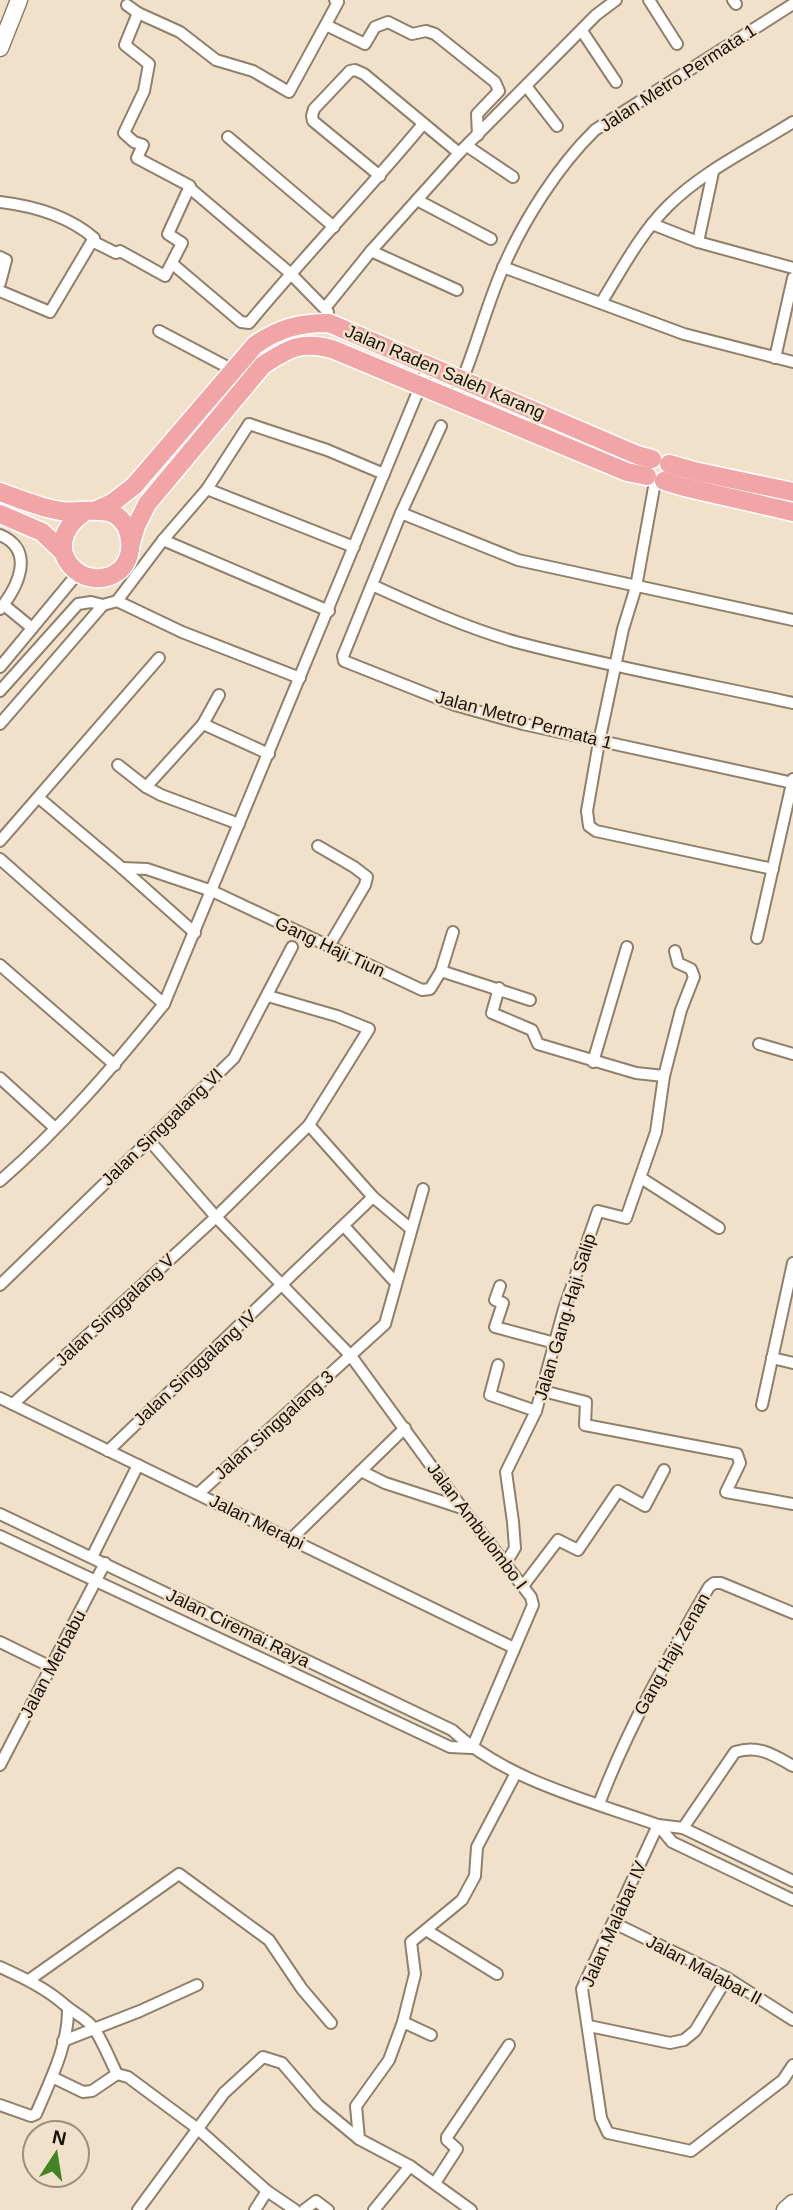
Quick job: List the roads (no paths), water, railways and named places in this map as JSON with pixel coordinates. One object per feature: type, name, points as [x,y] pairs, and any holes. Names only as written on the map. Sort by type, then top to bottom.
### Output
[{"type":"main road","name":"Jalan Raden Saleh Karang","points":[[90,511],[112,503],[134,486],[255,345],[276,330],[309,323],[327,315],[429,365],[637,455],[657,472],[684,487],[793,512]]},
{"type":"main road","name":"Jalan Raden Saleh Karang","points":[[131,543],[147,504],[263,365],[282,352],[314,344],[421,385],[626,472],[694,471],[793,492]]},
{"type":"main road","points":[[0,492],[47,508],[90,511],[114,514],[126,526],[131,543],[129,557],[120,569],[107,577],[92,578],[78,573],[66,560],[63,552],[63,536],[71,522],[90,511]]},
{"type":"main road","points":[[0,514],[42,532],[63,552]]},
{"type":"street","points":[[0,48],[19,0]]},
{"type":"street","points":[[127,5],[138,13],[180,32],[216,60],[253,71],[289,92],[338,2],[335,0]]},
{"type":"street","points":[[192,190],[290,273],[327,315],[371,251],[463,149],[616,0]]},
{"type":"street","points":[[649,0],[677,44]]},
{"type":"street","name":"Jalan Metro Permata 1","points":[[454,399],[503,267],[538,203],[576,149],[595,130],[793,4]]},
{"type":"street","points":[[92,241],[116,253],[120,251],[165,276],[182,243],[168,234],[190,186],[137,158],[143,145],[134,142],[124,133],[144,91],[149,64],[125,45],[138,13]]},
{"type":"street","points":[[326,25],[365,44],[375,27],[388,22],[412,34],[426,31],[435,34],[495,82],[499,91],[477,114],[478,135]]},
{"type":"street","points":[[582,31],[616,82]]},
{"type":"street","points":[[380,176],[313,121],[314,109],[350,71],[364,74],[424,124],[513,177]]},
{"type":"street","points":[[526,86],[557,126]]},
{"type":"street","points":[[601,303],[639,239],[686,190],[793,122]]},
{"type":"street","points":[[174,266],[244,324],[249,323],[290,273],[424,124]]},
{"type":"street","points":[[228,137],[334,227]]},
{"type":"street","points":[[698,242],[713,172]]},
{"type":"street","points":[[417,201],[491,239]]},
{"type":"street","points":[[0,202],[27,205],[78,224],[94,238],[50,312],[0,291]]},
{"type":"street","points":[[652,224],[698,242],[793,268]]},
{"type":"street","points":[[371,251],[457,290]]},
{"type":"street","points":[[0,257],[6,260],[0,283]]},
{"type":"street","points":[[503,267],[684,334],[793,362]]},
{"type":"street","points":[[775,358],[793,278]]},
{"type":"street","points":[[159,331],[233,370]]},
{"type":"street","points":[[1,1178],[55,1128],[114,1065],[164,1004],[429,365]]},
{"type":"street","points":[[0,691],[78,604],[91,602],[103,605],[117,601],[206,489],[249,424],[384,474]]},
{"type":"street","name":"Jalan Metro Permata 1","points":[[441,426],[401,513],[343,656],[344,661],[455,705],[599,742],[793,782]]},
{"type":"street","points":[[657,472],[636,587],[623,629],[599,742],[587,811],[589,826],[596,831],[773,869]]},
{"type":"street","points":[[206,489],[354,547]]},
{"type":"street","points":[[401,513],[518,560],[793,620]]},
{"type":"street","points":[[0,535],[11,540],[19,552],[21,569],[15,588],[2,607],[32,628]]},
{"type":"street","points":[[163,540],[329,611]]},
{"type":"street","points":[[0,667],[78,573]]},
{"type":"street","points":[[372,585],[515,642],[793,703]]},
{"type":"street","points":[[117,601],[181,632],[300,678]]},
{"type":"street","points":[[0,724],[103,605]]},
{"type":"street","points":[[0,841],[159,658]]},
{"type":"street","points":[[146,787],[203,724],[219,695]]},
{"type":"street","points":[[203,724],[269,754]]},
{"type":"street","points":[[118,765],[161,795],[239,824]]},
{"type":"street","points":[[757,938],[793,782]]},
{"type":"street","points":[[39,798],[195,933]]},
{"type":"street","points":[[317,846],[367,877],[329,947]]},
{"type":"street","points":[[0,859],[164,1004]]},
{"type":"street","name":"Gang Haji Tiun","points":[[122,868],[147,869],[212,891],[422,990],[430,989],[441,971]]},
{"type":"street","points":[[453,932],[441,971],[530,1000]]},
{"type":"street","name":"Jalan Singgalang VI","points":[[0,1285],[234,1058],[292,947]]},
{"type":"street","points":[[593,1062],[627,947]]},
{"type":"street","name":"Jalan Gang Haji Salip","points":[[506,1563],[515,1548],[506,1472],[536,1411],[564,1308],[598,1210],[626,1218],[656,1132],[664,1076],[681,1010],[694,977],[691,969],[678,963],[675,951]]},
{"type":"street","points":[[0,965],[114,1065]]},
{"type":"street","points":[[499,988],[492,1013],[532,1030],[537,1044],[636,1073],[664,1076]]},
{"type":"street","name":"Jalan Singgalang V","points":[[13,1404],[216,1217],[309,1125],[369,1029],[337,1016],[268,996]]},
{"type":"street","points":[[759,1044],[793,1054]]},
{"type":"street","points":[[0,1078],[55,1128]]},
{"type":"street","points":[[309,1125],[373,1197],[411,1229]]},
{"type":"street","name":"Jalan Ambulombo I","points":[[148,1139],[216,1217],[351,1356],[531,1597],[533,1605],[472,1748]]},
{"type":"street","points":[[640,1178],[719,1227]]},
{"type":"street","points":[[351,1356],[384,1324],[423,1189]]},
{"type":"street","name":"Jalan Singgalang IV","points":[[108,1451],[373,1197]]},
{"type":"street","points":[[344,1226],[396,1283]]},
{"type":"street","points":[[762,1405],[793,1263]]},
{"type":"street","points":[[500,1286],[495,1300],[503,1303],[495,1327],[555,1343]]},
{"type":"street","name":"Jalan Singgalang 3","points":[[198,1494],[351,1356]]},
{"type":"street","points":[[772,1358],[793,1363]]},
{"type":"street","points":[[498,1365],[490,1395],[536,1411]]},
{"type":"street","points":[[542,1391],[586,1402],[585,1425],[737,1454],[740,1463],[726,1492],[793,1504]]},
{"type":"street","name":"Jalan Merapi","points":[[0,1398],[514,1648]]},
{"type":"street","points":[[291,1539],[405,1428]]},
{"type":"street","points":[[92,1557],[138,1465]]},
{"type":"street","points":[[523,1586],[558,1540],[578,1550],[618,1491],[645,1506],[664,1469]]},
{"type":"street","points":[[361,1471],[385,1483],[462,1508]]},
{"type":"street","name":"Jalan Ciremai Raya","points":[[0,1514],[452,1730],[472,1748],[516,1773],[659,1825],[683,1828],[793,1883]]},
{"type":"street","name":"Jalan Ciremai Raya","points":[[0,1536],[450,1747],[472,1748]]},
{"type":"street","name":"Jalan Merbabu","points":[[0,1765],[105,1563]]},
{"type":"street","name":"Gang Haji Zenan","points":[[599,1804],[617,1756],[648,1693],[709,1587],[714,1583],[721,1583],[793,1614]]},
{"type":"street","points":[[226,1642],[233,1627]]},
{"type":"street","points":[[0,1642],[51,1667]]},
{"type":"street","points":[[683,1828],[734,1752],[748,1748],[766,1750],[793,1766]]},
{"type":"street","points":[[359,2139],[356,2106],[389,2060],[415,1974],[411,1942],[462,1900],[475,1876],[477,1847],[516,1773]]},
{"type":"street","name":"Jalan Ciremai Raya","points":[[659,1825],[672,1842],[789,1898]]},
{"type":"street","name":"Jalan Malabar IV","points":[[659,1825],[582,1989],[601,2118],[608,2133],[691,2151],[783,2080],[793,2065]]},
{"type":"street","points":[[29,1980],[179,1874],[270,1941],[302,1989],[331,2023]]},
{"type":"street","points":[[789,1898],[793,1883]]},
{"type":"street","name":"Jalan Malabar II","points":[[614,1923],[727,1978],[793,2020]]},
{"type":"street","points":[[426,1930],[496,1974]]},
{"type":"street","points":[[0,1967],[58,1997],[68,2008],[83,2017],[94,2029],[117,2074],[128,2077],[198,2129],[267,2191],[295,2210]]},
{"type":"street","points":[[589,2026],[670,2043],[684,2039],[695,2031],[727,1978]]},
{"type":"street","points":[[63,2041],[197,1985]]},
{"type":"street","points":[[0,2105],[34,2116],[52,2077],[68,2023],[68,2008]]},
{"type":"street","points":[[402,2022],[430,2035]]},
{"type":"street","points":[[435,2183],[457,2149],[447,2137],[509,2045]]},
{"type":"street","points":[[138,2210],[224,2093],[263,2057],[282,2063],[318,2105],[359,2139],[410,2166],[471,2210]]},
{"type":"street","points":[[52,2077],[83,2092],[92,2091],[117,2074]]},
{"type":"street","points":[[374,2210],[410,2166]]},
{"type":"street","points":[[256,2210],[267,2191]]},
{"type":"street","points":[[304,2210],[316,2201],[328,2210]]},
{"type":"street","points":[[785,2210],[793,2203]]}]
